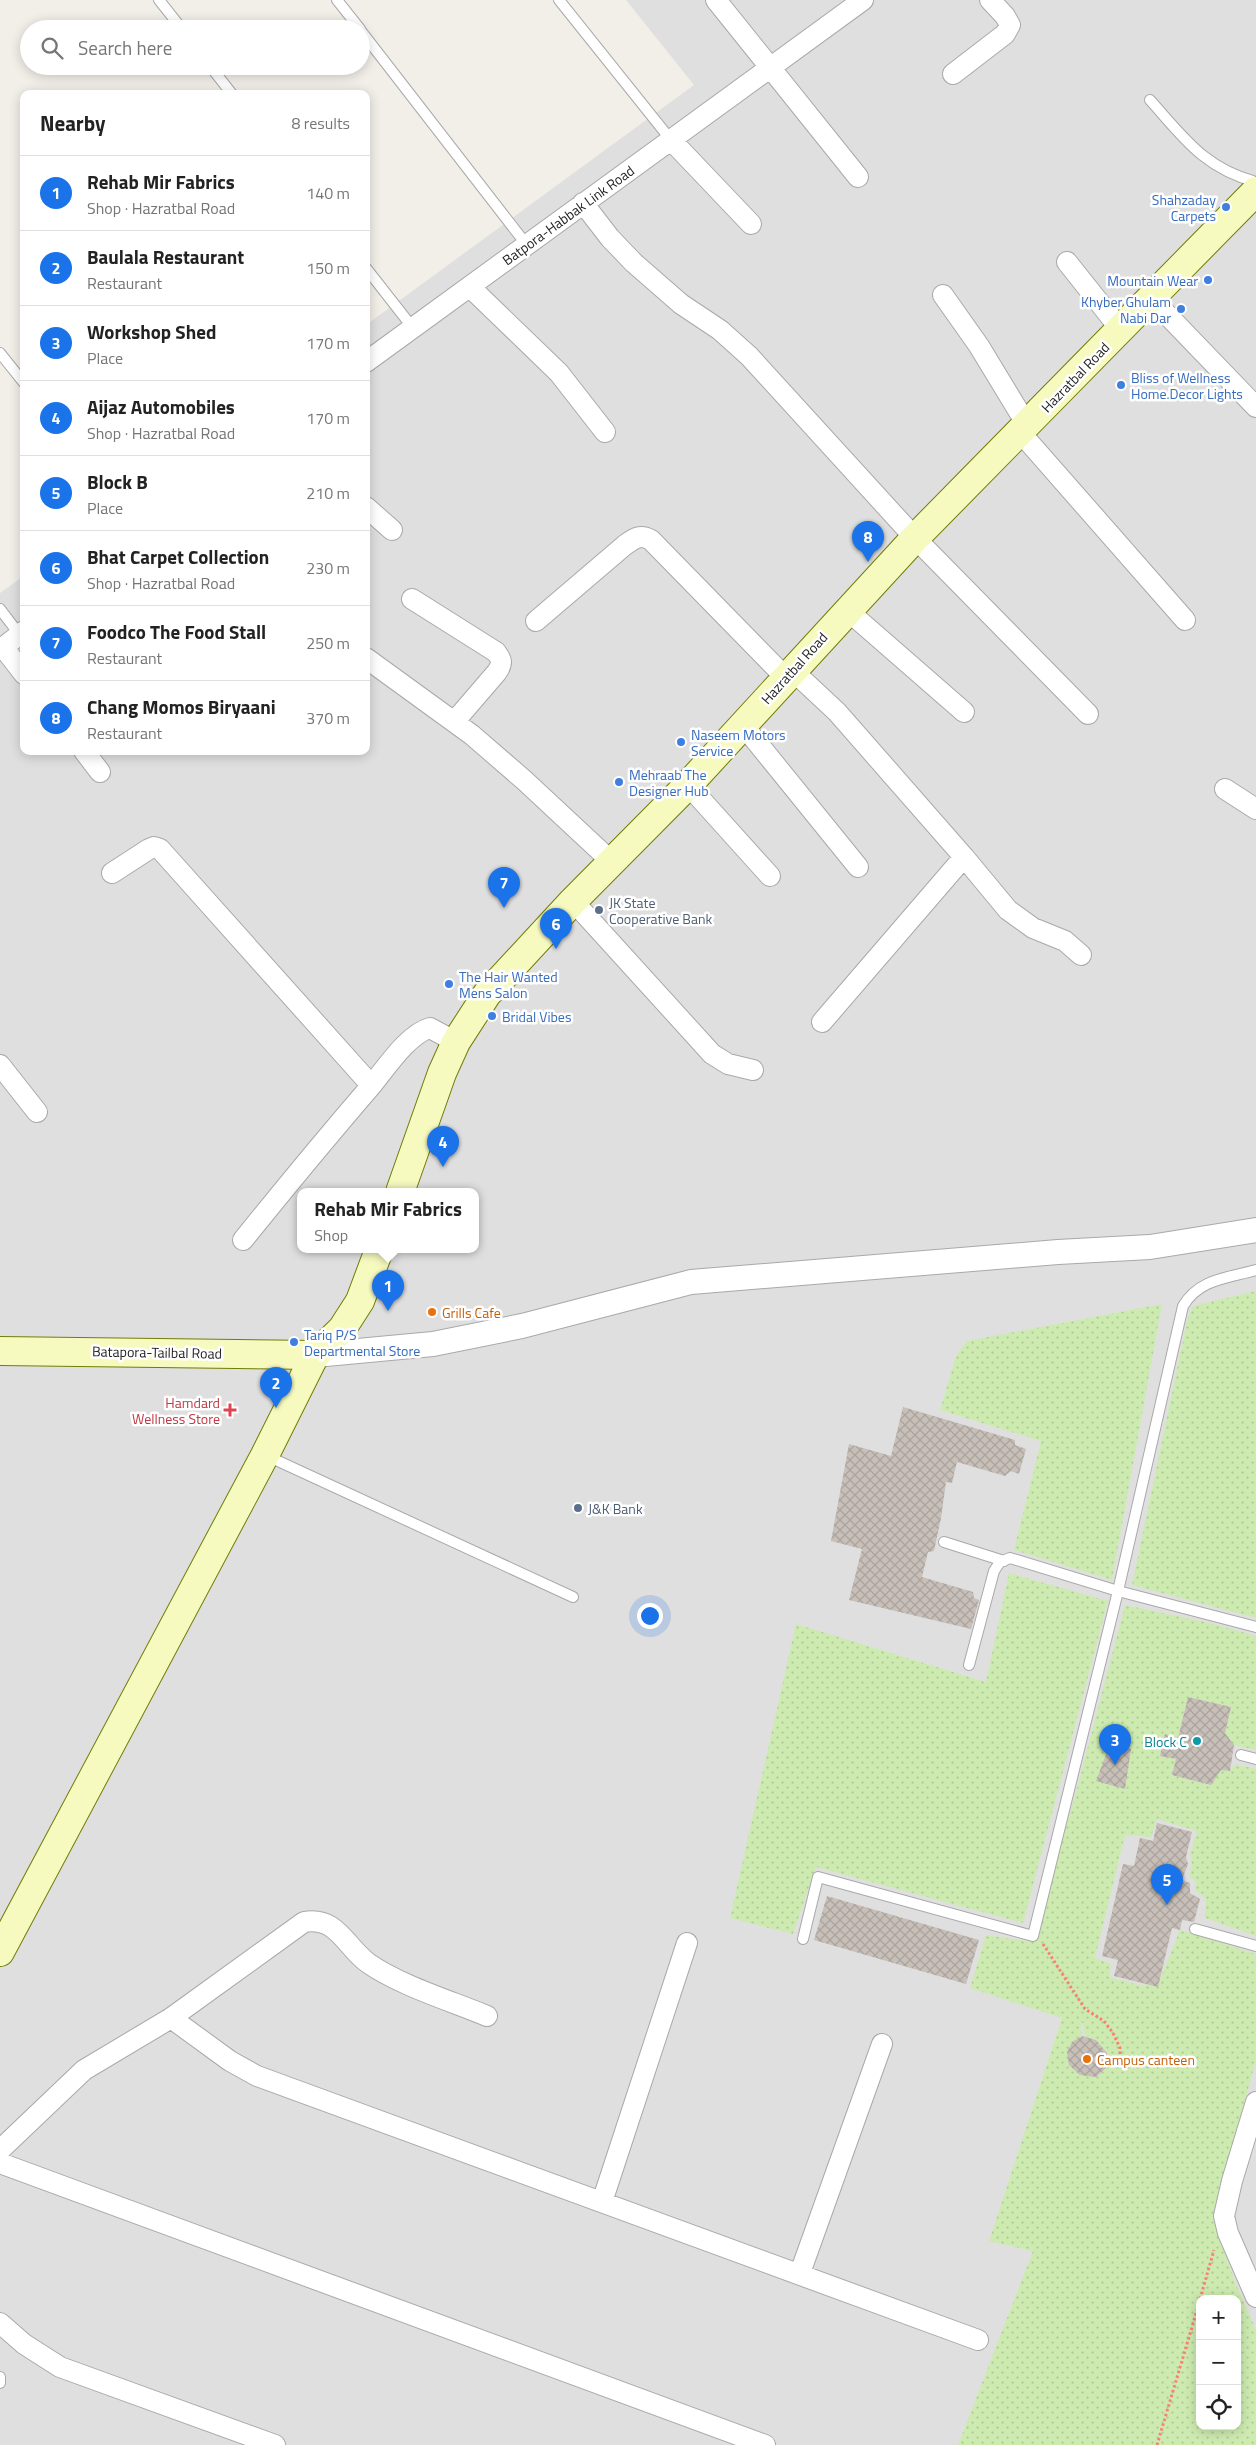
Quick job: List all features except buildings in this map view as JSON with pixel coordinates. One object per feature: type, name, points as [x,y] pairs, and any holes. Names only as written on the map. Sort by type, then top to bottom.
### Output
[{"type":"main road","name":"Hazratbal Road","points":[[401,1188],[436,1089],[456,1042],[487,994],[573,901],[688,785],[915,538],[1256,191]]},
{"type":"main road","points":[[0,1952],[265,1455],[315,1355],[342,1329],[360,1301],[378,1253]]},
{"type":"main road","name":"Batapora-Tailbal Road","points":[[0,1351],[315,1355]]},
{"type":"street","points":[[716,0],[858,178]]},
{"type":"street","name":"Batpora-Habbak Link Road","points":[[370,359],[863,0]]},
{"type":"street","points":[[953,74],[1005,34],[1010,25],[1005,16],[990,0]]},
{"type":"street","points":[[671,140],[751,224]]},
{"type":"street","points":[[583,203],[610,238],[634,263],[681,304],[720,330],[750,356],[915,538],[1088,714]]},
{"type":"street","points":[[1067,262],[1121,330]]},
{"type":"street","points":[[470,286],[559,373],[605,432]]},
{"type":"street","points":[[943,295],[979,346],[1023,429],[1185,620]]},
{"type":"street","points":[[1151,298],[1256,407]]},
{"type":"street","points":[[370,511],[392,530]]},
{"type":"street","points":[[536,621],[625,544],[636,537],[644,536],[652,540],[789,673],[837,712],[1008,910],[1021,922],[1065,941],[1081,955]]},
{"type":"street","points":[[412,599],[496,652],[501,660],[501,665],[497,672],[454,722]]},
{"type":"street","points":[[847,610],[964,712]]},
{"type":"street","points":[[20,635],[2,649],[20,669]]},
{"type":"street","points":[[370,661],[454,722],[524,780],[612,862]]},
{"type":"street","points":[[743,725],[858,867]]},
{"type":"street","points":[[87,755],[100,772]]},
{"type":"street","points":[[688,785],[770,876]]},
{"type":"street","points":[[1225,790],[1256,809]]},
{"type":"street","points":[[112,873],[149,849],[154,847],[160,849],[371,1085]]},
{"type":"street","points":[[822,1022],[964,857]]},
{"type":"street","points":[[573,901],[712,1054],[728,1064],[752,1070]]},
{"type":"street","points":[[243,1240],[309,1157],[394,1057],[421,1030],[430,1028],[456,1042]]},
{"type":"street","points":[[0,1065],[37,1112]]},
{"type":"street","points":[[315,1355],[433,1344],[522,1326],[691,1282],[1058,1252],[1150,1247],[1256,1230]]},
{"type":"street","points":[[0,2150],[84,2070],[171,2018],[304,1922],[316,1920],[329,1924],[359,1955],[379,1970],[487,2016]]},
{"type":"street","points":[[602,2202],[687,1943]]},
{"type":"street","points":[[171,2018],[230,2061],[257,2076],[800,2273],[978,2340]]},
{"type":"street","points":[[800,2273],[882,2044]]},
{"type":"street","points":[[1256,2102],[1232,2181],[1224,2216],[1228,2233],[1256,2298]]},
{"type":"street","points":[[0,2163],[765,2445]]},
{"type":"street","points":[[0,2323],[24,2344],[60,2367],[275,2445]]},
{"type":"lane","points":[[159,0],[175,20]]},
{"type":"lane","points":[[337,0],[352,20]]},
{"type":"lane","points":[[559,0],[671,140]]},
{"type":"lane","points":[[370,43],[526,244]]},
{"type":"lane","points":[[217,75],[229,90]]},
{"type":"lane","points":[[1150,100],[1202,157],[1217,168],[1237,177],[1256,182]]},
{"type":"lane","points":[[370,273],[413,328]]},
{"type":"lane","points":[[0,353],[20,378]]},
{"type":"lane","points":[[0,609],[20,631]]},
{"type":"lane","points":[[803,1939],[818,1877],[1033,1936],[1118,1590],[1182,1306],[1190,1294],[1204,1284],[1256,1270]]},
{"type":"lane","points":[[265,1455],[573,1597]]},
{"type":"lane","points":[[944,1542],[1004,1561]]},
{"type":"lane","points":[[969,1665],[994,1571],[1010,1558],[1118,1590],[1256,1627]]},
{"type":"lane","points":[[1241,1755],[1256,1759]]},
{"type":"lane","points":[[1195,1929],[1256,1946]]},
{"type":"lane","points":[[0,2377],[0,2383]]},
{"type":"path","points":[[1033,1936],[1046,1947],[1086,2009],[1104,2020],[1113,2033],[1120,2048],[1120,2064]]},
{"type":"path","points":[[1201,2295],[1224,2216]]},
{"type":"path","points":[[1157,2445],[1196,2313]]},
{"type":"shaded area","points":[[626,0],[1256,0],[1256,2445],[0,2445],[0,593],[20,579],[20,755],[370,755],[370,322],[694,85]]},
{"type":"green space","points":[[1256,1291],[1256,1618],[1132,1585],[1187,1321],[1193,1306]]},
{"type":"green space","points":[[1162,1304],[1112,1580],[1014,1550],[1041,1441],[940,1410],[956,1356],[967,1341]]},
{"type":"green space","points":[[1009,1573],[1108,1601],[1023,1923],[816,1867],[793,1934],[730,1918],[796,1624],[986,1682]]},
{"type":"green space","points":[[1125,1605],[1210,1623],[1256,1636],[1256,1750],[1234,1745],[1225,1733],[1231,1707],[1188,1697],[1178,1738],[1165,1735],[1160,1756],[1176,1759],[1172,1775],[1211,1785],[1221,1769],[1230,1771],[1235,1764],[1256,1769],[1256,1936],[1205,1918],[1206,1898],[1195,1891],[1196,1881],[1189,1877],[1192,1864],[1190,1854],[1197,1831],[1157,1819],[1151,1837],[1125,1835],[1095,1958],[1111,1964],[1109,1977],[1143,1986],[1146,1984],[1157,1987],[1180,1930],[1256,1954],[1256,2060],[1213,2220],[1241,2295],[1196,2295],[1196,2430],[1241,2430],[1241,2296],[1256,2330],[1256,2445],[958,2445],[1033,2251],[989,2241],[1062,2018],[970,1988],[986,1935],[1032,1942],[1075,1796]],"holes":[[[1078,2022],[1083,2023],[1085,2036],[1096,2040],[1107,2053],[1106,2068],[1096,2077],[1084,2075],[1076,2071],[1071,2064],[1067,2052],[1072,2042],[1082,2036],[1081,2023]]]},
{"type":"place","name":"Shahzaday Carpets","points":[[1226,207]]},
{"type":"place","name":"Mountain Wear","points":[[1208,280]]},
{"type":"place","name":"Khyber Ghulam Nabi Dar","points":[[1181,309]]},
{"type":"place","name":"Bliss of Wellness Home.Decor Lights","points":[[1121,385]]},
{"type":"place","name":"Chang Momos Biryaani","points":[[868,562]]},
{"type":"place","name":"Naseem Motors Service","points":[[681,742]]},
{"type":"place","name":"Mehraab The Designer Hub","points":[[619,782]]},
{"type":"place","name":"Foodco The Food Stall","points":[[504,908]]},
{"type":"place","name":"JK State Cooperative Bank","points":[[599,910]]},
{"type":"place","name":"Bhat Carpet Collection","points":[[556,949]]},
{"type":"place","name":"The Hair Wanted Mens Salon","points":[[449,984]]},
{"type":"place","name":"Bridal Vibes","points":[[492,1016]]},
{"type":"place","name":"Aijaz Automobiles","points":[[443,1167]]},
{"type":"place","name":"Rehab Mir Fabrics","points":[[388,1311]]},
{"type":"place","name":"Grills Cafe","points":[[432,1312]]},
{"type":"place","name":"Tariq P/S Departmental Store","points":[[294,1342]]},
{"type":"place","name":"Baulala Restaurant","points":[[276,1408]]},
{"type":"place","name":"Hamdard Wellness Store","points":[[230,1410]]},
{"type":"place","name":"J&K Bank","points":[[578,1508]]},
{"type":"place","name":"Block C","points":[[1197,1741]]},
{"type":"place","name":"Workshop Shed","points":[[1115,1765]]},
{"type":"place","name":"Block B","points":[[1167,1905]]},
{"type":"place","name":"Campus canteen","points":[[1087,2059]]}]
